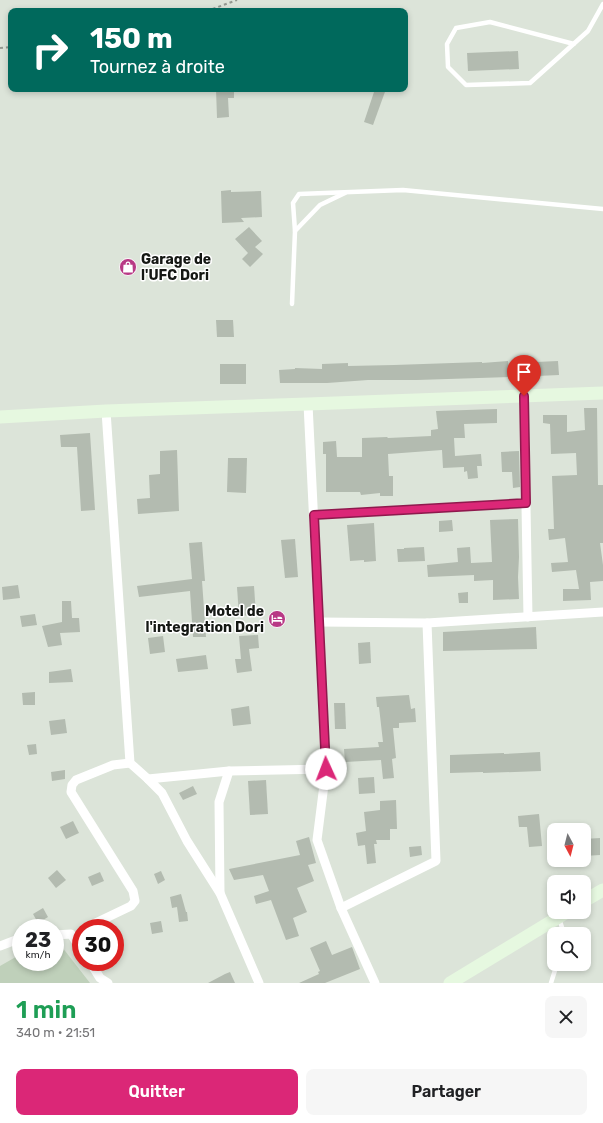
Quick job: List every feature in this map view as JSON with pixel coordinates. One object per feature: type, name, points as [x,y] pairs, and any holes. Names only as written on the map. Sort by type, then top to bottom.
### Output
[{"type":"street","points":[[0,417],[106,411],[603,393]]},
{"type":"street","points":[[524,396],[528,617]]},
{"type":"street","points":[[308,404],[326,769],[317,840],[341,908],[375,983]]},
{"type":"street","points":[[106,411],[130,763],[162,793],[187,842],[220,893],[259,983]]},
{"type":"street","points":[[314,515],[526,503]]},
{"type":"street","points":[[318,622],[427,623],[603,612]]},
{"type":"street","points":[[341,908],[436,861],[427,623]]},
{"type":"street","points":[[103,919],[131,906],[135,901],[133,890],[71,792],[72,785],[76,780],[113,765],[130,763]]},
{"type":"street","points":[[148,779],[230,771],[326,769]]},
{"type":"street","points":[[220,893],[219,802],[230,771]]},
{"type":"street","points":[[591,897],[603,890]]},
{"type":"street","points":[[450,983],[555,919]]},
{"type":"street","points":[[64,934],[71,934]]},
{"type":"street","points":[[0,946],[12,941]]},
{"type":"street","points":[[96,971],[100,978],[108,983]]},
{"type":"lane","points":[[574,44],[490,22],[456,28],[447,44],[448,67],[466,85],[530,83],[574,44],[588,31],[603,4]]},
{"type":"lane","points":[[292,304],[295,231],[293,203],[299,194],[403,190],[603,209]]},
{"type":"lane","points":[[295,231],[320,205],[348,192]]},
{"type":"lane","points":[[551,983],[555,971]]},
{"type":"path","points":[[214,8],[237,0]]},
{"type":"green space","points":[[64,950],[72,960],[72,971],[81,971],[90,983],[0,983],[0,966],[12,959],[12,971],[64,971]]},
{"type":"building","points":[[518,51],[519,69],[468,71],[467,53]]},
{"type":"building","points":[[216,92],[234,92],[234,98],[228,98],[229,117],[217,118]]},
{"type":"building","points":[[374,92],[385,92],[373,125],[364,122]]},
{"type":"building","points":[[231,190],[231,192],[261,191],[262,217],[241,218],[244,222],[222,223],[221,191]]},
{"type":"building","points":[[249,227],[262,241],[255,247],[263,254],[250,267],[242,259],[248,253],[235,239]]},
{"type":"building","points":[[216,320],[233,320],[234,337],[217,337]]},
{"type":"building","points":[[508,361],[510,377],[368,380],[327,383],[280,383],[279,370],[295,368],[322,369],[322,364],[348,363],[348,366]]},
{"type":"building","points":[[558,361],[559,375],[537,376],[536,362]]},
{"type":"building","points":[[220,364],[246,364],[246,384],[220,384]]},
{"type":"building","points":[[584,408],[597,408],[598,485],[603,485],[603,543],[600,543],[603,565],[603,581],[590,582],[591,600],[563,601],[563,589],[579,589],[576,570],[552,572],[551,563],[568,562],[565,538],[549,540],[548,529],[554,529],[552,476],[577,475],[576,453],[551,454],[550,424],[543,423],[543,415],[567,415],[567,432],[585,430]]},
{"type":"building","points":[[497,409],[497,423],[464,424],[465,438],[454,438],[455,456],[481,454],[482,466],[477,466],[478,478],[468,479],[467,471],[464,472],[464,467],[443,468],[442,450],[388,454],[389,476],[393,476],[393,496],[380,496],[380,493],[361,495],[360,492],[326,492],[326,454],[323,454],[323,442],[336,441],[337,457],[362,457],[362,438],[431,436],[431,430],[438,429],[436,411]]},
{"type":"building","points":[[90,433],[95,510],[81,511],[77,447],[61,447],[60,435]]},
{"type":"building","points":[[177,450],[179,511],[138,514],[137,499],[150,498],[149,475],[160,474],[160,451]]},
{"type":"building","points":[[519,451],[520,487],[513,488],[512,472],[502,472],[501,452]]},
{"type":"building","points":[[228,458],[247,458],[246,493],[227,492]]},
{"type":"building","points":[[518,519],[519,599],[493,600],[493,580],[474,581],[474,575],[428,577],[427,565],[458,562],[457,548],[470,547],[471,563],[492,562],[490,520]]},
{"type":"building","points":[[452,520],[453,531],[439,532],[439,521]]},
{"type":"building","points":[[374,523],[376,561],[350,561],[347,525]]},
{"type":"building","points":[[295,539],[298,577],[285,578],[281,540]]},
{"type":"building","points":[[202,542],[205,581],[202,581],[206,637],[193,637],[190,591],[139,597],[137,586],[192,579],[189,543]]},
{"type":"building","points":[[424,547],[425,561],[398,562],[397,549]]},
{"type":"building","points":[[18,585],[20,598],[3,600],[2,587]]},
{"type":"building","points":[[254,586],[256,615],[239,616],[237,587]]},
{"type":"building","points":[[468,592],[468,603],[459,603],[458,593]]},
{"type":"building","points":[[62,601],[71,601],[72,618],[79,618],[80,632],[60,633],[62,645],[48,647],[42,626],[62,622]]},
{"type":"building","points":[[35,614],[37,625],[22,627],[20,616]]},
{"type":"building","points":[[536,627],[537,649],[443,651],[443,632]]},
{"type":"building","points":[[258,635],[259,648],[249,649],[252,671],[237,673],[235,659],[241,659],[239,636]]},
{"type":"building","points":[[163,636],[165,652],[150,654],[148,638]]},
{"type":"building","points":[[370,642],[371,663],[359,664],[358,643]]},
{"type":"building","points":[[206,655],[208,669],[178,672],[176,659]]},
{"type":"building","points":[[71,669],[73,682],[49,683],[49,672]]},
{"type":"building","points":[[35,692],[35,705],[23,705],[22,693]]},
{"type":"building","points":[[409,695],[411,709],[415,708],[416,722],[399,723],[399,728],[393,728],[396,758],[392,759],[394,778],[383,779],[381,760],[345,762],[344,749],[379,747],[378,742],[383,742],[379,707],[377,707],[376,697]]},
{"type":"building","points":[[334,703],[345,703],[346,729],[335,729]]},
{"type":"building","points":[[249,706],[251,724],[233,726],[231,709]]},
{"type":"building","points":[[65,719],[67,733],[51,735],[49,721]]},
{"type":"building","points":[[36,744],[37,754],[29,755],[27,745]]},
{"type":"building","points":[[540,752],[541,771],[450,773],[450,755]]},
{"type":"building","points":[[65,770],[65,779],[52,781],[51,772]]},
{"type":"building","points":[[374,777],[375,793],[359,794],[358,778]]},
{"type":"building","points":[[266,780],[268,814],[250,815],[248,781]]},
{"type":"building","points":[[193,786],[197,794],[183,800],[179,793]]},
{"type":"building","points":[[396,800],[397,829],[390,829],[390,840],[376,840],[377,844],[374,844],[376,863],[367,864],[365,845],[358,846],[356,833],[366,831],[364,812],[380,810],[380,801]]},
{"type":"building","points":[[539,814],[542,846],[529,847],[527,827],[519,827],[518,816]]},
{"type":"building","points":[[73,821],[79,833],[66,839],[60,827]]},
{"type":"building","points":[[309,837],[316,863],[308,865],[314,881],[297,888],[307,912],[293,918],[299,936],[286,940],[271,900],[256,904],[254,896],[269,891],[263,875],[234,880],[229,869],[300,855],[296,841]]},
{"type":"building","points":[[600,838],[600,855],[591,856],[591,839]]},
{"type":"building","points":[[421,846],[422,855],[410,857],[409,847]]},
{"type":"building","points":[[57,870],[66,880],[56,888],[48,878]]},
{"type":"building","points":[[161,871],[165,880],[158,884],[154,874]]},
{"type":"building","points":[[100,872],[104,881],[92,886],[88,877]]},
{"type":"building","points":[[181,894],[187,912],[188,921],[179,922],[177,907],[172,908],[170,897]]},
{"type":"building","points":[[43,908],[48,917],[45,919],[36,919],[33,914]]},
{"type":"building","points":[[161,921],[163,932],[152,934],[150,923]]},
{"type":"building","points":[[326,941],[332,955],[352,947],[360,969],[325,983],[299,983],[319,974],[318,972],[320,971],[310,948]]},
{"type":"building","points":[[230,972],[235,983],[208,983],[225,974]]},
{"type":"place","name":"Garage de l'UFC Dori","points":[[128,267]]},
{"type":"place","name":"Motel de l'integration Dori","points":[[277,619]]},
{"type":"route","points":[[326,769],[314,515],[526,503],[524,396]]}]
